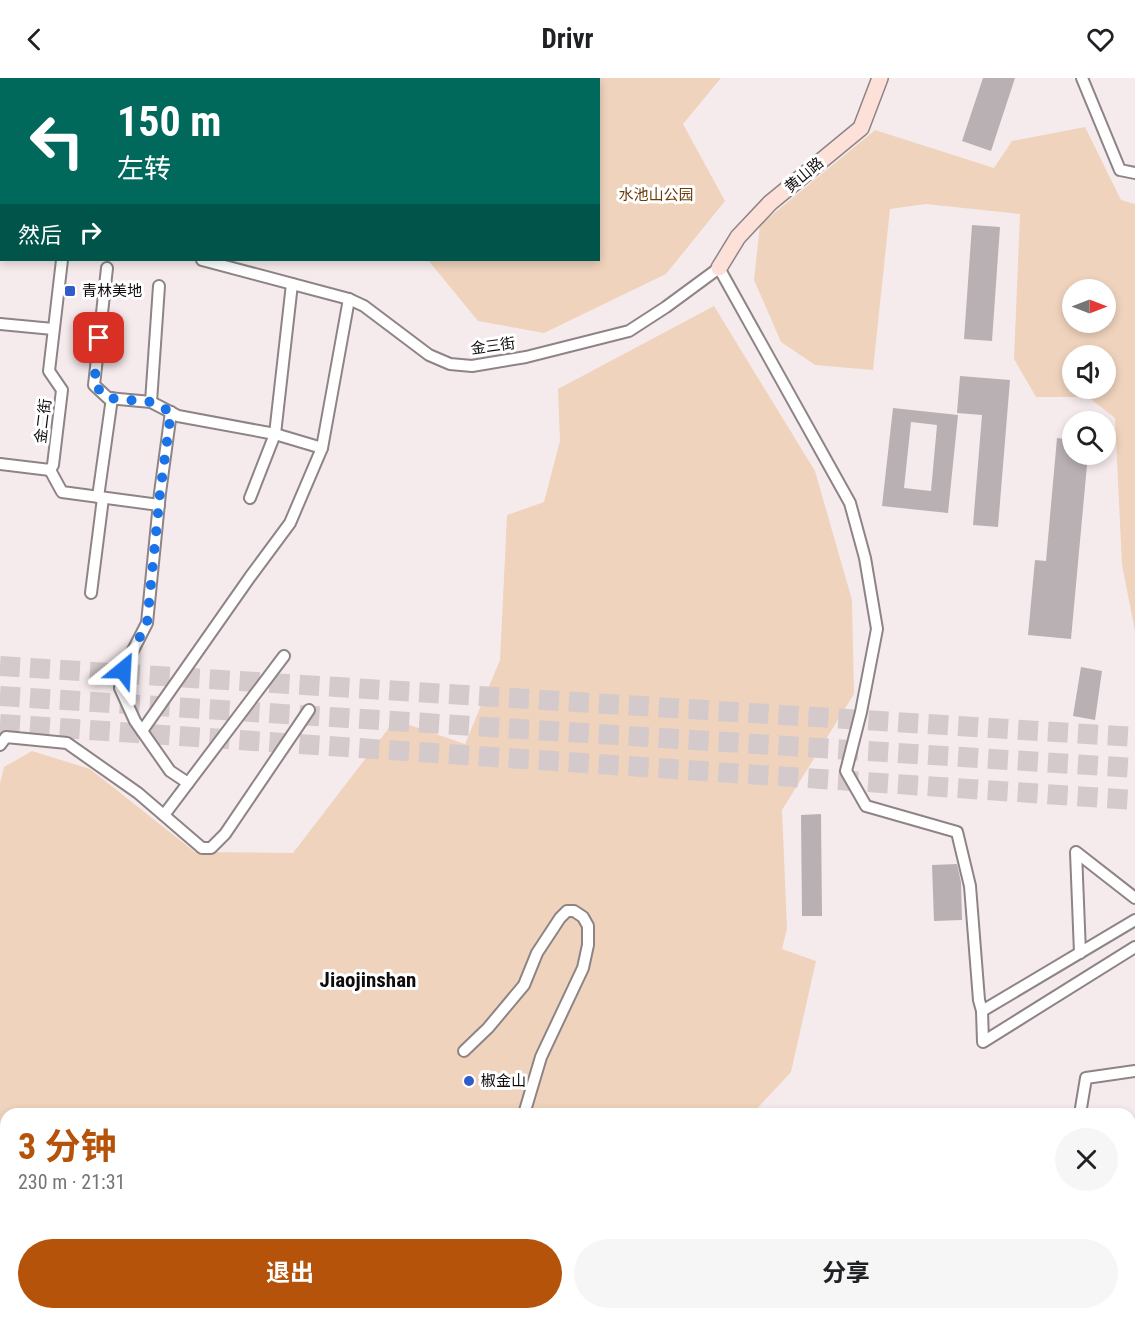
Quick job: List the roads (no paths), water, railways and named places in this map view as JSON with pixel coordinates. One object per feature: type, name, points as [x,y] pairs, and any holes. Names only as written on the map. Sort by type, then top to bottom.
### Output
[{"type":"street","name":"黄山路","points":[[719,268],[738,237],[770,203],[861,128],[880,78]]},
{"type":"street","points":[[1082,78],[1120,170],[1135,173]]},
{"type":"street","name":"金二街","points":[[50,470],[53,465],[62,390],[49,371],[62,261]]},
{"type":"street","name":"金三街","points":[[206,261],[349,299],[364,306],[429,355],[450,364],[472,366],[526,357],[629,331],[719,268]]},
{"type":"street","points":[[107,268],[94,385],[108,398],[151,402],[178,416],[275,434],[322,448]]},
{"type":"street","points":[[719,268],[850,503],[865,558],[877,630],[861,712],[846,771],[866,806],[957,832],[970,885],[983,1042],[1135,948]]},
{"type":"street","points":[[250,498],[275,434],[292,284]]},
{"type":"street","points":[[151,402],[159,286]]},
{"type":"street","points":[[142,731],[290,523],[322,448],[349,299]]},
{"type":"street","points":[[0,324],[53,329]]},
{"type":"street","points":[[91,592],[112,398]]},
{"type":"street","points":[[171,412],[147,623],[123,670],[120,688],[135,721],[170,771],[188,783]]},
{"type":"street","points":[[0,464],[50,470],[62,492],[159,505]]},
{"type":"street","points":[[164,815],[284,656]]},
{"type":"street","points":[[0,745],[6,737],[67,743],[138,793],[202,848],[211,848],[225,834],[309,710]]},
{"type":"street","points":[[1080,953],[1076,852],[1135,898]]},
{"type":"street","points":[[464,1051],[505,1009],[524,985],[537,953],[560,918],[567,911],[574,911],[584,917],[588,926],[588,945],[583,968],[541,1056],[526,1108]]},
{"type":"street","points":[[982,1011],[1135,920]]},
{"type":"street","points":[[1081,1108],[1086,1078],[1135,1071]]},
{"type":"tunnel","points":[[0,666],[1135,737]]},
{"type":"tunnel","points":[[0,696],[1135,768]]},
{"type":"tunnel","points":[[0,724],[1135,800]]},
{"type":"place","name":"青林美地","points":[[70,291]]},
{"type":"place","name":"椒金山","points":[[469,1081]]},
{"type":"district","name":"Jiaojinshan","points":[[368,980]]},
{"type":"park label","name":"水池山公园","points":[[656,195]]}]
